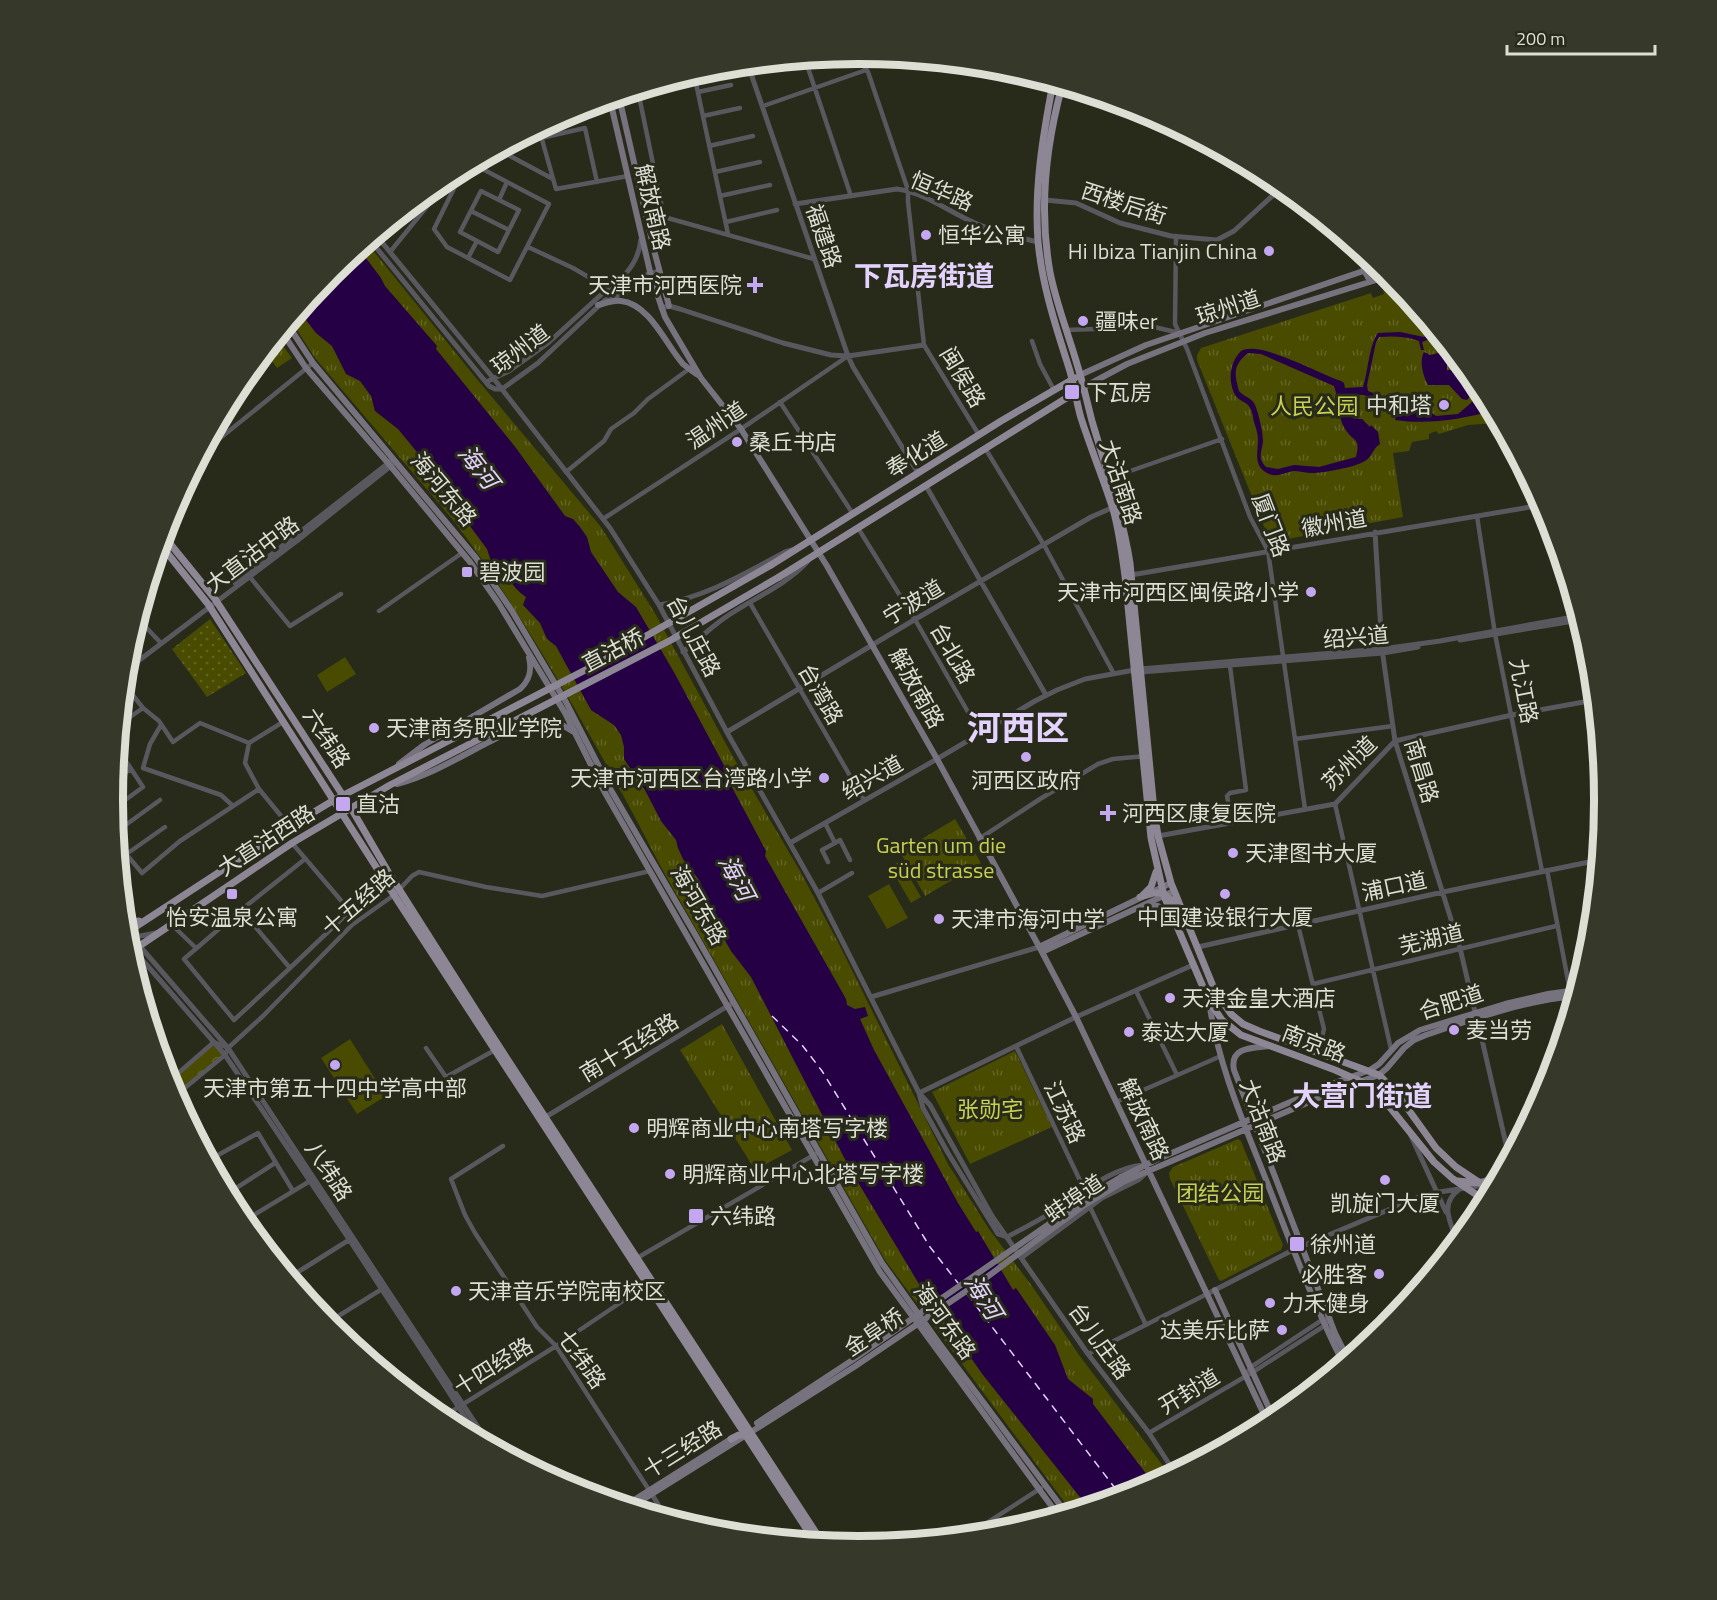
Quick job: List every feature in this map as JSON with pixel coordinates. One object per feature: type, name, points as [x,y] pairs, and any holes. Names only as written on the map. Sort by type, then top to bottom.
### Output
[{"type":"main road","name":"大沽南路","points":[[1052,91],[1041,151],[1037,208],[1038,242],[1049,306],[1082,419],[1126,538],[1131,575],[1149,826],[1156,867],[1165,890]]},
{"type":"main road","name":"大沽南路","points":[[1060,93],[1049,154],[1045,200],[1049,270],[1110,478],[1138,671]]},
{"type":"main road","name":"解放南路","points":[[621,104],[669,306]]},
{"type":"main road","name":"解放南路","points":[[612,108],[650,274],[661,308],[701,378],[741,429],[812,541],[1041,949],[1149,1168],[1154,1183],[1264,1414]]},
{"type":"main road","name":"琼州道","points":[[1080,375],[1134,350],[1366,269]]},
{"type":"main road","points":[[1366,269],[1370,281]]},
{"type":"main road","name":"琼州道","points":[[1084,387],[1127,364],[1183,341],[1378,279]]},
{"type":"main road","points":[[598,305],[622,301],[638,307],[680,359],[701,378]]},
{"type":"main road","name":"海河东路","points":[[292,331],[313,363],[396,459],[476,558],[512,611],[566,702],[612,792],[880,1272],[1053,1509]]},
{"type":"main road","name":"海河东路","points":[[286,338],[306,368],[462,553],[499,604],[575,733],[604,791],[650,871],[731,1004]]},
{"type":"main road","name":"奉化道","points":[[771,565],[1080,375]]},
{"type":"main road","name":"奉化道","points":[[779,577],[1084,387]]},
{"type":"main road","points":[[838,524],[835,530],[837,535],[842,537],[847,535]]},
{"type":"main road","name":"六纬路","points":[[170,543],[351,808],[396,893],[495,1050],[543,1119]]},
{"type":"main road","name":"六纬路","points":[[167,552],[212,603],[342,814],[650,1283],[809,1534]]},
{"type":"main road","name":"直沽桥","points":[[454,738],[595,664],[771,565]]},
{"type":"main road","name":"直沽桥","points":[[460,748],[671,640],[779,577]]},
{"type":"main road","points":[[390,772],[424,745],[520,689],[530,673],[530,661],[526,648]]},
{"type":"main road","points":[[390,785],[418,778],[521,726],[539,721],[552,721],[575,733]]},
{"type":"main road","name":"大直沽西路","points":[[134,927],[334,800],[454,738]]},
{"type":"main road","name":"大直沽西路","points":[[138,946],[292,843],[390,785],[460,748]]},
{"type":"main road","name":"大沽南路","points":[[1145,756],[1158,836],[1166,867],[1165,890]]},
{"type":"main road","points":[[1140,897],[1153,883],[1156,867]]},
{"type":"main road","points":[[1041,949],[1140,897],[1165,890]]},
{"type":"main road","points":[[1041,949],[1143,906],[1165,890]]},
{"type":"main road","name":"南京路","points":[[1165,890],[1184,914],[1215,991],[1231,1014],[1243,1024],[1259,1031],[1370,1070],[1378,1075],[1395,1091],[1436,1148],[1456,1167],[1484,1186]]},
{"type":"main road","name":"南京路","points":[[1165,890],[1173,919],[1193,965],[1209,1001],[1222,1020],[1242,1035],[1351,1077],[1378,1092],[1426,1154],[1444,1173],[1478,1196]]},
{"type":"main road","points":[[1143,906],[1158,906],[1165,909],[1173,919]]},
{"type":"main road","points":[[133,922],[149,917]]},
{"type":"main road","name":"合肥道","points":[[1351,1077],[1379,1064],[1398,1043],[1420,1030],[1533,997],[1568,994]]},
{"type":"main road","name":"大沽南路","points":[[1209,1001],[1221,1056],[1245,1126],[1293,1250],[1323,1323],[1339,1356]]},
{"type":"main road","name":"合肥道","points":[[1378,1075],[1414,1040],[1476,1015]]},
{"type":"main road","name":"大沽南路","points":[[1271,1046],[1241,1051],[1235,1056],[1233,1063],[1335,1333],[1344,1352]]},
{"type":"main road","name":"蚌埠道","points":[[1254,1122],[1271,1119],[1378,1075]]},
{"type":"main road","name":"蚌埠道","points":[[1123,1179],[1351,1077]]},
{"type":"main road","points":[[1342,1089],[1366,1087],[1378,1092]]},
{"type":"main road","points":[[1263,1146],[1263,1131],[1271,1119]]},
{"type":"main road","name":"蚌埠道","points":[[1149,1168],[1162,1157],[1245,1126]]},
{"type":"main road","name":"海河东路","points":[[816,1154],[882,1263],[1061,1506]]},
{"type":"main road","name":"金阜桥","points":[[758,1425],[1091,1195],[1123,1179]]},
{"type":"main road","points":[[1453,1179],[1462,1182],[1487,1182]]},
{"type":"main road","points":[[1215,1290],[1270,1410]]},
{"type":"main road","points":[[758,1425],[756,1434],[758,1444]]},
{"type":"main road","name":"十三经路","points":[[635,1500],[758,1425]]},
{"type":"main road","points":[[731,1439],[747,1433]]},
{"type":"main road","name":"六纬路","points":[[747,1433],[758,1444],[817,1534]]},
{"type":"main road","name":"十三经路","points":[[639,1501],[731,1439]]},
{"type":"street","name":"闽侯路","points":[[862,64],[908,190],[924,345],[979,435]]},
{"type":"street","points":[[807,66],[851,196]]},
{"type":"street","points":[[766,105],[866,70]]},
{"type":"street","name":"福建路","points":[[751,73],[848,356],[918,473]]},
{"type":"street","points":[[696,83],[728,234]]},
{"type":"street","points":[[698,92],[731,85]]},
{"type":"street","points":[[640,99],[664,216],[814,259]]},
{"type":"street","points":[[703,116],[740,108]]},
{"type":"street","points":[[597,182],[585,128],[541,138],[556,189],[597,182],[628,176]]},
{"type":"street","points":[[709,146],[753,136]]},
{"type":"street","points":[[507,154],[553,179]]},
{"type":"street","points":[[715,172],[760,162]]},
{"type":"street","points":[[456,184],[434,229],[447,247],[510,280],[549,204],[482,169]]},
{"type":"street","points":[[499,200],[507,182]]},
{"type":"street","points":[[720,196],[770,185]]},
{"type":"street","name":"恒华路","points":[[795,204],[897,189],[908,190],[974,223],[1038,242]]},
{"type":"street","points":[[481,191],[519,210],[498,252],[460,232],[471,211],[481,191]]},
{"type":"street","name":"西楼后街","points":[[1045,200],[1076,203],[1120,223],[1176,236],[1217,240],[1234,231],[1275,194]]},
{"type":"street","points":[[390,252],[431,202]]},
{"type":"street","points":[[726,222],[777,210]]},
{"type":"street","points":[[471,211],[509,231]]},
{"type":"street","points":[[528,247],[573,268],[609,289],[632,266],[639,251],[641,235]]},
{"type":"street","name":"厦门路","points":[[1176,236],[1175,324],[1250,517],[1268,551],[1305,809]]},
{"type":"street","name":"台儿庄路","points":[[381,241],[502,389],[603,519],[659,605],[727,732],[818,893],[919,1093],[930,1105],[992,1216],[1088,1354],[1172,1465]]},
{"type":"street","points":[[468,258],[477,241]]},
{"type":"street","points":[[375,246],[486,382]]},
{"type":"street","name":"琼州道","points":[[659,271],[609,289],[548,343],[509,371],[486,382],[492,389],[502,389],[538,363],[598,305],[609,298],[662,280]]},
{"type":"street","points":[[661,308],[669,306],[818,352],[848,356],[924,345]]},
{"type":"street","points":[[1066,330],[1154,327],[1180,333]]},
{"type":"street","points":[[1032,341],[1040,364],[1054,390]]},
{"type":"street","name":"温州道","points":[[603,519],[848,356]]},
{"type":"street","points":[[218,440],[313,363]]},
{"type":"street","points":[[566,472],[604,441],[610,429],[689,369]]},
{"type":"street","points":[[780,402],[853,514]]},
{"type":"street","points":[[1110,478],[1222,440]]},
{"type":"street","points":[[985,448],[1044,545],[1114,674]]},
{"type":"street","name":"大直沽中路","points":[[136,662],[396,459]]},
{"type":"street","points":[[926,486],[1046,695]]},
{"type":"street","name":"宁波道","points":[[727,732],[1091,517],[1115,507]]},
{"type":"street","name":"徽州道","points":[[1131,575],[1532,507]]},
{"type":"street","name":"九江路","points":[[1477,516],[1495,632],[1556,926],[1571,983]]},
{"type":"street","name":"台北路","points":[[858,528],[980,733]]},
{"type":"street","name":"南昌路","points":[[1375,532],[1382,651],[1395,741],[1460,948],[1507,1146]]},
{"type":"street","points":[[659,605],[681,602],[721,587],[785,552],[802,547]]},
{"type":"street","points":[[379,611],[462,553]]},
{"type":"street","points":[[683,652],[724,619],[798,572],[811,559]]},
{"type":"street","points":[[249,575],[291,627],[341,594]]},
{"type":"street","name":"大直沽中路","points":[[137,658],[212,603]]},
{"type":"street","name":"台湾路","points":[[750,603],[864,800]]},
{"type":"street","name":"绍兴道","points":[[790,843],[1046,695],[1085,679],[1138,671],[1382,651],[1571,619]]},
{"type":"street","points":[[144,626],[159,641]]},
{"type":"street","name":"绍兴道","points":[[1138,671],[1230,666],[1284,659]]},
{"type":"street","points":[[1230,666],[1246,790],[1230,793],[1227,796],[1232,823]]},
{"type":"street","points":[[131,693],[161,725],[173,742],[200,723],[249,742]]},
{"type":"street","name":"苏州道","points":[[1158,836],[1335,804],[1395,741],[1588,701]]},
{"type":"street","points":[[128,719],[143,708]]},
{"type":"street","points":[[284,722],[249,742],[245,764],[259,789],[290,827]]},
{"type":"street","points":[[161,725],[150,744],[143,768],[221,795],[233,806]]},
{"type":"street","points":[[1295,739],[1393,726]]},
{"type":"street","points":[[980,839],[1098,764],[1109,759],[1145,756]]},
{"type":"street","points":[[123,802],[143,787],[125,760]]},
{"type":"street","points":[[124,774],[131,769]]},
{"type":"street","points":[[126,855],[142,873],[180,841],[259,789]]},
{"type":"street","points":[[124,826],[160,800]]},
{"type":"street","points":[[1335,804],[1391,1049]]},
{"type":"street","points":[[825,823],[835,843]]},
{"type":"street","points":[[125,854],[165,827]]},
{"type":"street","points":[[828,862],[822,850],[840,840],[850,860]]},
{"type":"street","points":[[292,843],[350,911],[234,1020],[184,959],[305,859]]},
{"type":"street","name":"浦口道","points":[[1198,947],[1591,862]]},
{"type":"street","name":"十五经路","points":[[183,1089],[225,1055],[228,1048],[264,1016],[352,925],[396,893],[419,872],[486,887],[542,896],[650,871]]},
{"type":"street","points":[[818,893],[852,873]]},
{"type":"street","points":[[241,910],[290,968]]},
{"type":"street","points":[[171,924],[196,948]]},
{"type":"street","points":[[1298,925],[1324,1029],[1318,1053]]},
{"type":"street","name":"芜湖道","points":[[1313,984],[1556,926]]},
{"type":"street","points":[[135,934],[145,936],[159,932]]},
{"type":"street","points":[[872,997],[1041,949]]},
{"type":"street","name":"八纬路","points":[[140,955],[228,1048],[472,1425]]},
{"type":"street","name":"八纬路","points":[[140,956],[225,1055],[479,1429]]},
{"type":"street","points":[[919,1093],[1076,1017],[1193,965]]},
{"type":"street","points":[[1136,991],[1176,1076]]},
{"type":"street","name":"南十五经路","points":[[543,1119],[731,1004]]},
{"type":"street","points":[[177,1075],[214,1042],[228,1048]]},
{"type":"street","points":[[426,1047],[446,1077],[495,1050]]},
{"type":"street","name":"江苏路","points":[[1016,1047],[1085,1191]]},
{"type":"street","points":[[1116,1102],[1221,1056]]},
{"type":"street","points":[[1408,1129],[1454,1232]]},
{"type":"street","points":[[216,1156],[258,1133],[293,1191]]},
{"type":"street","name":"七纬路","points":[[503,1146],[451,1179],[465,1215],[537,1327],[556,1346],[659,1507]]},
{"type":"street","points":[[635,1260],[816,1154]]},
{"type":"street","points":[[235,1189],[275,1163]]},
{"type":"street","points":[[1007,1237],[1129,1167],[1149,1168]]},
{"type":"street","name":"蚌埠道","points":[[1022,1258],[1102,1198],[1138,1180],[1149,1168]]},
{"type":"street","points":[[1088,1354],[1302,1246],[1426,1194],[1464,1187],[1488,1179]]},
{"type":"street","points":[[252,1216],[310,1181]]},
{"type":"street","points":[[1449,1220],[1449,1198],[1464,1187]]},
{"type":"street","points":[[1090,1207],[1146,1325]]},
{"type":"street","points":[[296,1273],[351,1238]]},
{"type":"street","name":"十四经路","points":[[450,1412],[556,1346],[650,1283]]},
{"type":"street","points":[[336,1318],[382,1289]]},
{"type":"street","name":"开封道","points":[[1149,1433],[1245,1376],[1330,1318]]},
{"type":"street","points":[[985,1524],[1045,1485]]},
{"type":"green space","points":[[372,249],[601,527],[656,615],[732,755],[800,871],[841,948],[948,1164],[989,1229],[1032,1286],[1079,1355],[1165,1469],[1140,1480],[1066,1505],[885,1260],[662,869],[556,677],[487,567],[453,520],[315,358],[295,328],[338,280]]},
{"type":"green space","name":"人民公园","points":[[1386,288],[1442,352],[1490,424],[1468,425],[1439,434],[1436,431],[1429,434],[1429,439],[1412,442],[1409,451],[1393,453],[1403,517],[1277,541],[1269,539],[1197,360],[1197,355],[1201,348],[1371,293],[1373,298],[1384,294],[1383,289]]},
{"type":"green space","points":[[282,344],[292,358],[277,368],[270,359]]},
{"type":"green space","points":[[210,619],[246,673],[207,697],[172,649]]},
{"type":"green space","points":[[345,657],[356,674],[327,692],[317,675]]},
{"type":"green space","name":"Garten um die süd strasse","points":[[955,819],[981,863],[925,896],[900,852]]},
{"type":"green space","points":[[900,861],[921,897],[911,903],[890,867]]},
{"type":"green space","points":[[889,884],[908,918],[887,929],[868,896]]},
{"type":"green space","points":[[722,1024],[792,1150],[755,1170],[680,1050]]},
{"type":"green space","points":[[350,1039],[386,1096],[357,1114],[321,1058]]},
{"type":"green space","points":[[213,1044],[225,1057],[183,1090],[177,1075]]},
{"type":"green space","name":"张勋宅","points":[[1015,1051],[1052,1127],[970,1164],[932,1092]]},
{"type":"green space","name":"团结公园","points":[[1238,1139],[1241,1141],[1283,1245],[1281,1250],[1221,1281],[1169,1173],[1173,1167]]},
{"type":"water","name":"海河","points":[[364,256],[385,286],[437,346],[436,349],[516,448],[565,516],[573,519],[580,527],[587,537],[591,552],[618,592],[636,607],[675,674],[727,771],[726,776],[766,851],[765,856],[846,999],[847,1005],[855,1009],[865,1007],[868,1016],[860,1019],[874,1050],[958,1203],[976,1232],[978,1231],[1013,1290],[1016,1288],[1055,1345],[1068,1379],[1093,1399],[1093,1404],[1148,1476],[1082,1500],[983,1375],[919,1284],[850,1169],[751,977],[731,951],[711,916],[699,880],[683,859],[676,840],[661,821],[645,790],[624,759],[621,735],[614,725],[591,710],[556,646],[547,639],[540,623],[523,605],[526,597],[511,582],[503,563],[492,564],[487,549],[436,480],[435,474],[398,429],[375,411],[371,396],[360,381],[346,374],[332,346],[316,333],[304,317],[338,280]]},
{"type":"water","points":[[1400,332],[1424,337],[1428,335],[1431,339],[1422,342],[1424,350],[1421,350],[1419,341],[1414,339],[1379,337],[1367,385],[1368,391],[1420,405],[1436,416],[1458,414],[1471,403],[1474,397],[1483,413],[1420,422],[1395,420],[1397,408],[1395,405],[1356,395],[1350,402],[1350,413],[1355,419],[1362,419],[1378,432],[1380,444],[1367,459],[1347,467],[1317,473],[1293,471],[1274,475],[1263,470],[1258,462],[1258,436],[1251,411],[1248,405],[1235,395],[1232,388],[1231,371],[1237,355],[1241,351],[1250,349],[1262,350],[1290,359],[1341,381],[1345,388],[1363,387],[1378,333]],"holes":[[[1248,353],[1261,354],[1334,386],[1342,424],[1358,446],[1356,457],[1319,467],[1294,465],[1278,469],[1266,467],[1261,458],[1263,437],[1257,411],[1253,401],[1239,391],[1236,380],[1236,370],[1240,362]]]},
{"type":"water","points":[[1424,352],[1430,355],[1442,352],[1450,363],[1447,365],[1447,370],[1453,370],[1458,374],[1472,394],[1467,400],[1462,399],[1449,385],[1428,385],[1422,364]]},
{"type":"ferry route","points":[[772,1016],[802,1045],[822,1071],[930,1247],[958,1283]]},
{"type":"ferry route","points":[[967,1294],[1115,1489]]},
{"type":"place","name":"恒华公寓","points":[[926,235]]},
{"type":"place","name":"Hi Ibiza Tianjin China","points":[[1269,251]]},
{"type":"place","name":"天津市河西医院","points":[[755,285]]},
{"type":"place","name":"疆味er","points":[[1083,321]]},
{"type":"place","name":"下瓦房","points":[[1072,392]]},
{"type":"place","name":"中和塔","points":[[1444,405]]},
{"type":"place","name":"桑丘书店","points":[[737,442]]},
{"type":"place","name":"碧波园","points":[[467,572]]},
{"type":"place","name":"天津市河西区闽侯路小学","points":[[1311,592]]},
{"type":"place","name":"天津商务职业学院","points":[[374,728]]},
{"type":"place","name":"河西区政府","points":[[1026,757]]},
{"type":"place","name":"天津市河西区台湾路小学","points":[[824,778]]},
{"type":"place","name":"直沽","points":[[343,804]]},
{"type":"place","name":"河西区康复医院","points":[[1108,813]]},
{"type":"place","name":"天津图书大厦","points":[[1233,853]]},
{"type":"place","name":"怡安温泉公寓","points":[[232,894]]},
{"type":"place","name":"中国建设银行大厦","points":[[1225,894]]},
{"type":"place","name":"天津市海河中学","points":[[939,919]]},
{"type":"place","name":"天津金皇大酒店","points":[[1170,998]]},
{"type":"place","name":"麦当劳","points":[[1454,1030]]},
{"type":"place","name":"泰达大厦","points":[[1129,1032]]},
{"type":"place","name":"天津市第五十四中学高中部","points":[[335,1065]]},
{"type":"place","name":"明辉商业中心南塔写字楼","points":[[634,1128]]},
{"type":"place","name":"明辉商业中心北塔写字楼","points":[[670,1174]]},
{"type":"place","name":"凯旋门大厦","points":[[1385,1180]]},
{"type":"place","name":"六纬路","points":[[696,1216]]},
{"type":"place","name":"徐州道","points":[[1297,1244]]},
{"type":"place","name":"必胜客","points":[[1379,1274]]},
{"type":"place","name":"天津音乐学院南校区","points":[[456,1291]]},
{"type":"place","name":"力禾健身","points":[[1270,1303]]},
{"type":"place","name":"达美乐比萨","points":[[1282,1330]]},
{"type":"district","name":"下瓦房街道","points":[[924,276]]},
{"type":"district","name":"河西区","points":[[1018,728]]},
{"type":"district","name":"大营门街道","points":[[1362,1096]]}]
